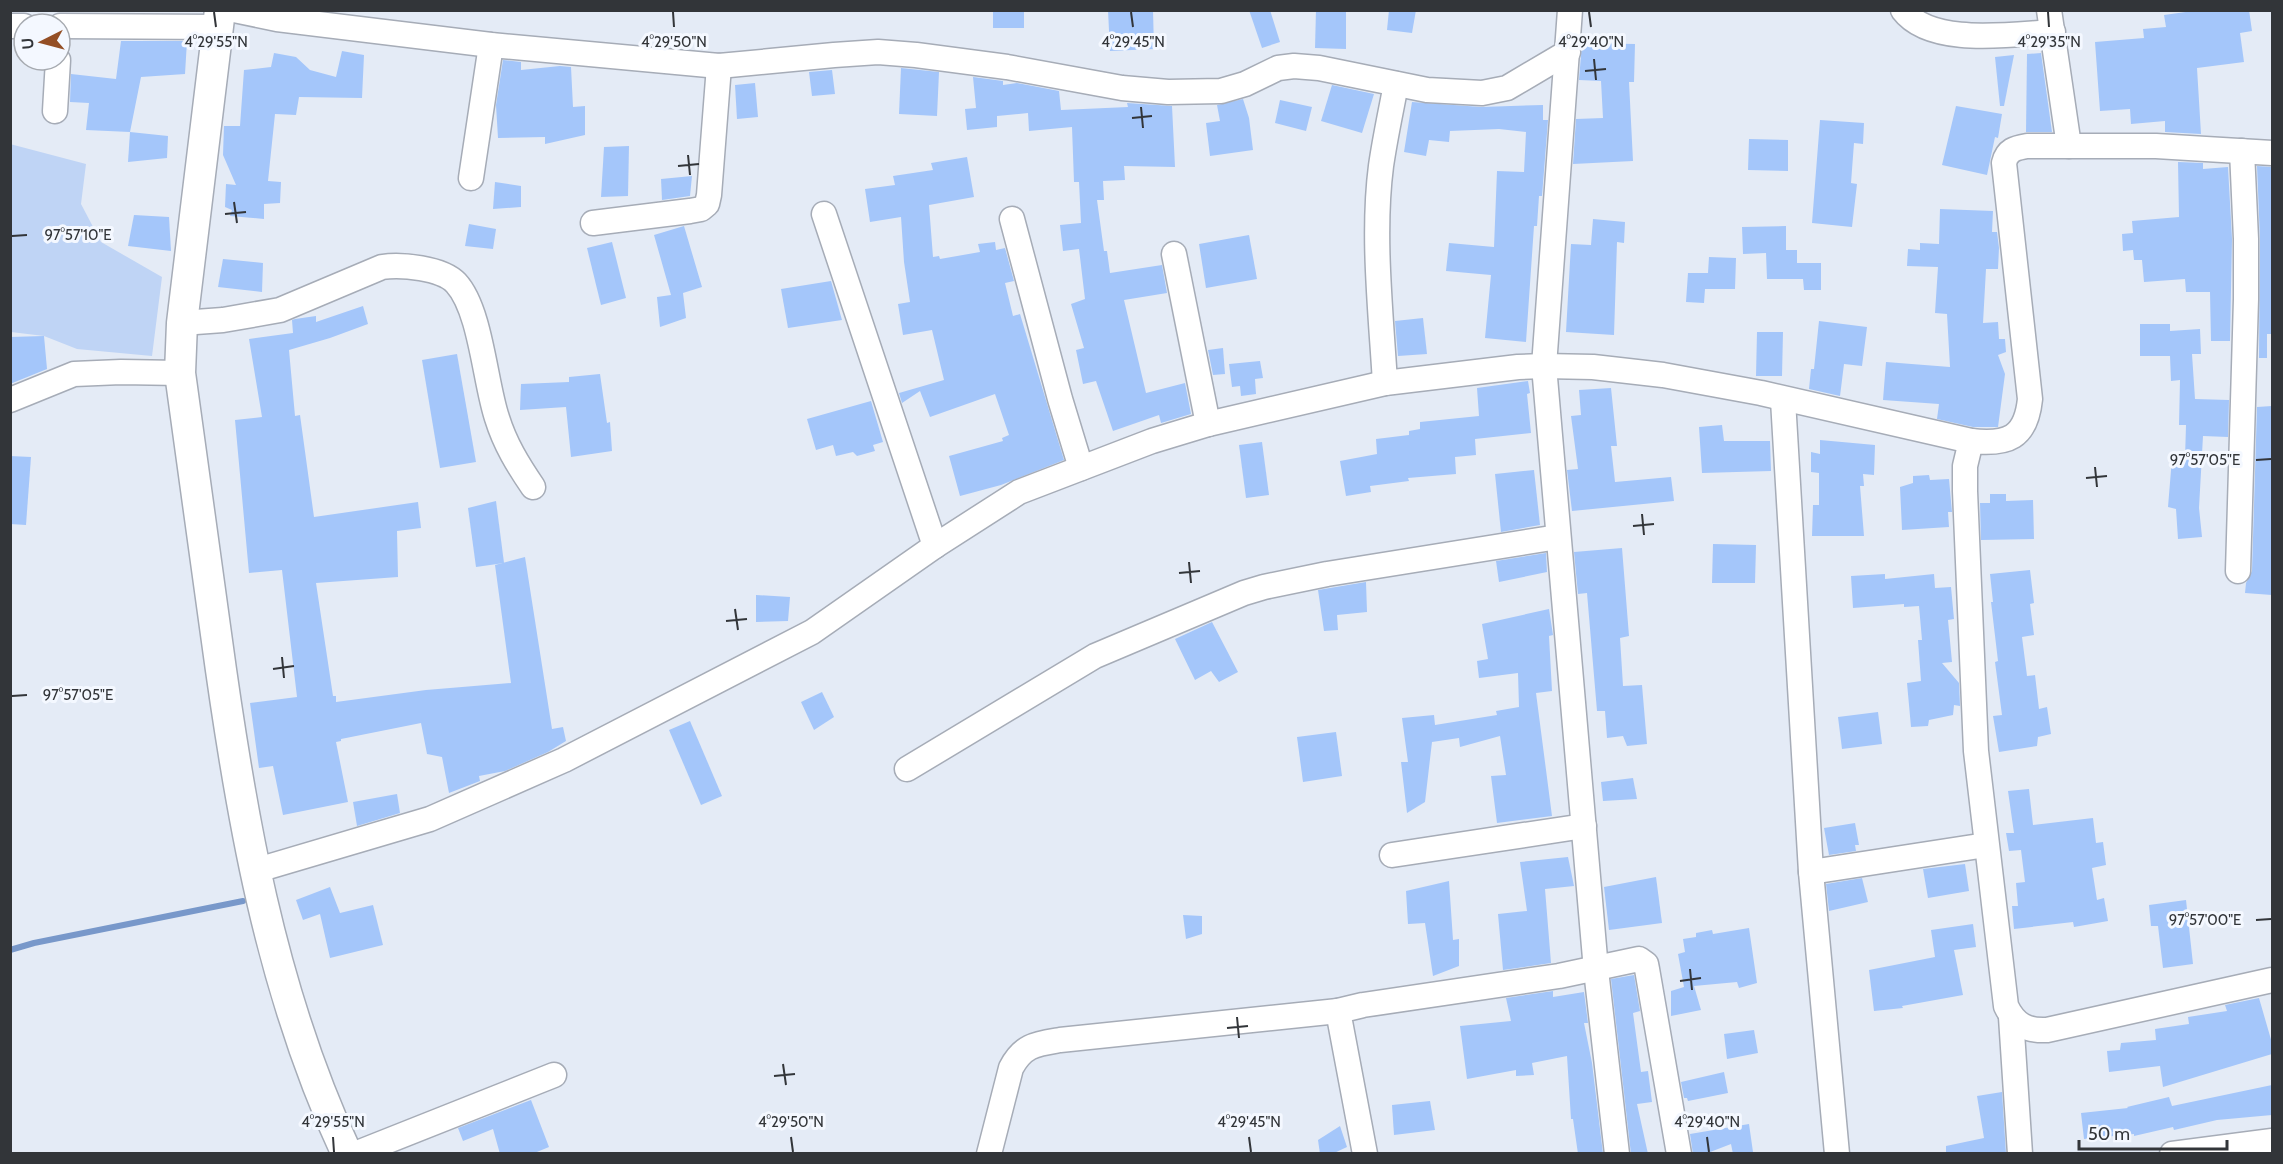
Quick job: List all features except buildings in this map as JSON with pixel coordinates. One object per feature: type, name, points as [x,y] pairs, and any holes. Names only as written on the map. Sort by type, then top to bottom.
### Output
[{"type":"street","points":[[1570,10],[1569,52],[1544,366],[1596,970],[1617,1154]]},
{"type":"street","points":[[1904,10],[1924,28],[1968,35],[2051,22],[2069,146]]},
{"type":"street","points":[[72,27],[224,16],[277,19],[491,45],[719,66],[878,52],[1007,67],[1122,88],[1168,92],[1221,91],[1245,84],[1278,68],[1293,66],[1319,68],[1427,90],[1482,93],[1507,88],[1569,52]]},
{"type":"street","points":[[224,16],[182,323],[180,373],[230,740],[257,885],[296,1026],[327,1111],[347,1154]]},
{"type":"street","points":[[471,178],[491,45]]},
{"type":"street","points":[[593,223],[690,212],[701,209],[707,204],[711,184],[719,66]]},
{"type":"street","points":[[55,111],[57,72]]},
{"type":"street","points":[[1385,384],[1378,219],[1381,167],[1396,84]]},
{"type":"street","points":[[257,885],[430,819],[564,760],[812,632],[935,546],[1018,492],[1152,441],[1208,424],[1385,384],[1518,367],[1544,366],[1593,367],[1663,375],[1761,393],[1783,410],[1968,453],[1989,443],[2012,438],[2022,429],[2028,416],[2030,399],[2004,163],[2011,150],[2027,146],[2156,147],[2272,153]]},
{"type":"street","points":[[2238,571],[2246,299],[2242,151]]},
{"type":"street","points":[[824,214],[935,546]]},
{"type":"street","points":[[1012,219],[1060,399],[1081,468]]},
{"type":"street","points":[[1174,254],[1208,424]]},
{"type":"street","points":[[182,323],[223,320],[280,310],[381,267],[397,265],[444,274],[456,283],[464,297],[472,317],[496,416],[514,460],[533,487]]},
{"type":"street","points":[[10,400],[74,374],[180,373]]},
{"type":"street","points":[[1783,410],[1812,873],[1837,1154]]},
{"type":"street","points":[[1968,453],[1976,751],[2006,1006],[2011,1017],[2020,1154]]},
{"type":"street","points":[[908,770],[1095,656],[1244,593],[1327,574],[1558,537]]},
{"type":"street","points":[[1392,855],[1584,826]]},
{"type":"street","points":[[1812,873],[1986,844]]},
{"type":"street","points":[[989,1154],[1011,1068],[1018,1056],[1030,1047],[1060,1040],[1338,1011],[1363,1005],[1596,970],[1640,959],[1646,964],[1679,1154]]},
{"type":"street","points":[[2011,1017],[2022,1027],[2047,1030],[2272,980]]},
{"type":"street","points":[[1338,1011],[1365,1154]]},
{"type":"street","points":[[355,1154],[555,1075]]},
{"type":"street","points":[[2172,1154],[2212,1151],[2272,1141]]},
{"type":"shaded area","points":[[10,144],[86,164],[81,204],[101,242],[162,277],[152,356],[77,349],[44,336],[11,332]]},
{"type":"waterway","points":[[10,950],[34,943],[243,901]]}]
